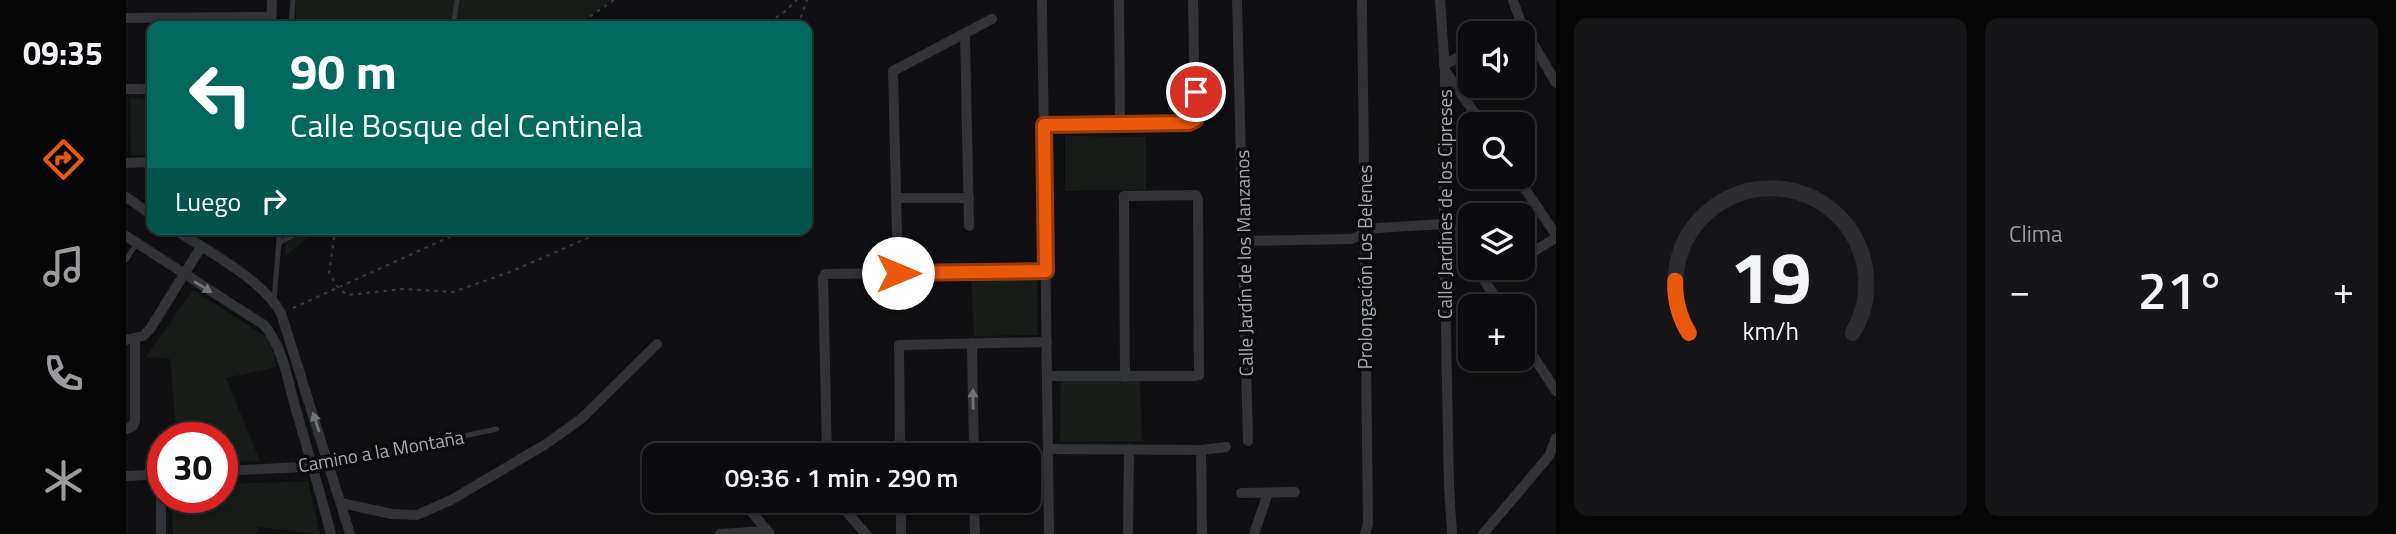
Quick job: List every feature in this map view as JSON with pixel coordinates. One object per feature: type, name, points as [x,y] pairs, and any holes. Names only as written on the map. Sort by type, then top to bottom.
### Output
[{"type":"street","points":[[126,18],[271,21],[272,0]]},
{"type":"street","points":[[1042,0],[1049,534]]},
{"type":"street","points":[[1119,0],[1120,123]]},
{"type":"street","points":[[1044,125],[1189,123],[1195,120],[1193,0]]},
{"type":"street","name":"Calle Jardín de los Manzanos","points":[[1237,0],[1248,441]]},
{"type":"street","name":"Prolongación Los Belenes","points":[[1362,0],[1368,524],[1365,534]]},
{"type":"street","name":"Calle Jardines de los Cipreses","points":[[1440,0],[1444,68],[1444,224],[1452,534]]},
{"type":"street","points":[[1513,0],[1520,21]]},
{"type":"street","points":[[898,273],[893,71],[992,19]]},
{"type":"street","points":[[965,35],[969,226]]},
{"type":"street","points":[[1535,47],[1556,83]]},
{"type":"street","points":[[1458,59],[1444,68],[1474,112]]},
{"type":"street","points":[[126,89],[147,89]]},
{"type":"street","points":[[126,162],[147,162]]},
{"type":"street","points":[[1525,189],[1556,236],[1535,250]]},
{"type":"street","points":[[1048,376],[1125,377],[1199,375],[1196,195],[1125,196],[1125,377]]},
{"type":"street","points":[[126,197],[147,212]]},
{"type":"street","points":[[896,198],[969,198]]},
{"type":"street","points":[[1243,241],[1352,239],[1376,228],[1444,224],[1452,228],[1458,238]]},
{"type":"street","points":[[183,235],[259,286],[274,300],[281,313],[350,534]]},
{"type":"street","points":[[126,236],[264,325],[270,332],[281,357],[331,534]]},
{"type":"street","points":[[126,429],[132,427],[135,421],[131,339],[150,329],[201,247]]},
{"type":"street","points":[[827,443],[825,274],[1046,271]]},
{"type":"street","points":[[1484,280],[1493,294]]},
{"type":"street","points":[[264,325],[281,313]]},
{"type":"street","points":[[900,443],[899,345],[1047,342]]},
{"type":"street","points":[[972,343],[974,443]]},
{"type":"street","points":[[341,503],[392,514],[416,515],[451,500],[546,444],[582,419],[657,344]]},
{"type":"street","points":[[1535,359],[1556,391]]},
{"type":"street","points":[[1483,534],[1552,459],[1556,438]]},
{"type":"street","points":[[1049,449],[1201,450],[1226,447]]},
{"type":"street","points":[[1128,534],[1129,449]]},
{"type":"street","points":[[1201,450],[1202,534]]},
{"type":"street","name":"Camino a la Montaña","points":[[238,470],[329,464]]},
{"type":"street","points":[[126,476],[147,475]]},
{"type":"street","points":[[1241,493],[1295,492]]},
{"type":"street","points":[[1254,534],[1268,493]]},
{"type":"street","points":[[161,513],[161,534]]},
{"type":"street","points":[[753,513],[769,532]]},
{"type":"street","points":[[847,513],[866,534]]},
{"type":"street","points":[[901,513],[901,534]]},
{"type":"street","points":[[974,513],[975,534]]},
{"type":"street","points":[[720,534],[769,532]]},
{"type":"lane","points":[[291,21],[293,0]]},
{"type":"lane","points":[[454,21],[457,0]]},
{"type":"lane","points":[[274,300],[280,235]]},
{"type":"lane","points":[[279,243],[293,235]]},
{"type":"lane","points":[[126,260],[137,243]]},
{"type":"lane","name":"Camino a la Montaña","points":[[329,464],[497,429]]},
{"type":"path","points":[[583,21],[614,0]]},
{"type":"path","points":[[770,21],[797,0]]},
{"type":"path","points":[[800,21],[807,0]]},
{"type":"path","points":[[335,235],[329,273],[339,289],[348,295],[403,289],[453,292],[510,272],[594,235]]},
{"type":"path","points":[[281,313],[454,235]]},
{"type":"shaded area","points":[[296,0],[611,0],[584,21],[295,21]]},
{"type":"shaded area","points":[[130,98],[147,99],[147,155],[131,155]]},
{"type":"shaded area","points":[[1065,136],[1146,137],[1146,190],[1065,191]]},
{"type":"shaded area","points":[[286,235],[311,235],[285,256]]},
{"type":"shaded area","points":[[971,275],[1037,275],[1038,335],[974,336]]},
{"type":"shaded area","points":[[193,290],[271,340],[276,367],[226,378],[260,461],[238,462],[238,422],[176,422],[170,359],[146,357]]},
{"type":"shaded area","points":[[1061,378],[1140,380],[1142,441],[1060,441]]},
{"type":"shaded area","points":[[308,481],[320,534],[259,527],[256,534],[173,534],[172,513],[238,513],[238,483]]},
{"type":"route","points":[[898,273],[1046,271],[1044,125],[1189,123],[1195,120],[1196,92]]}]
